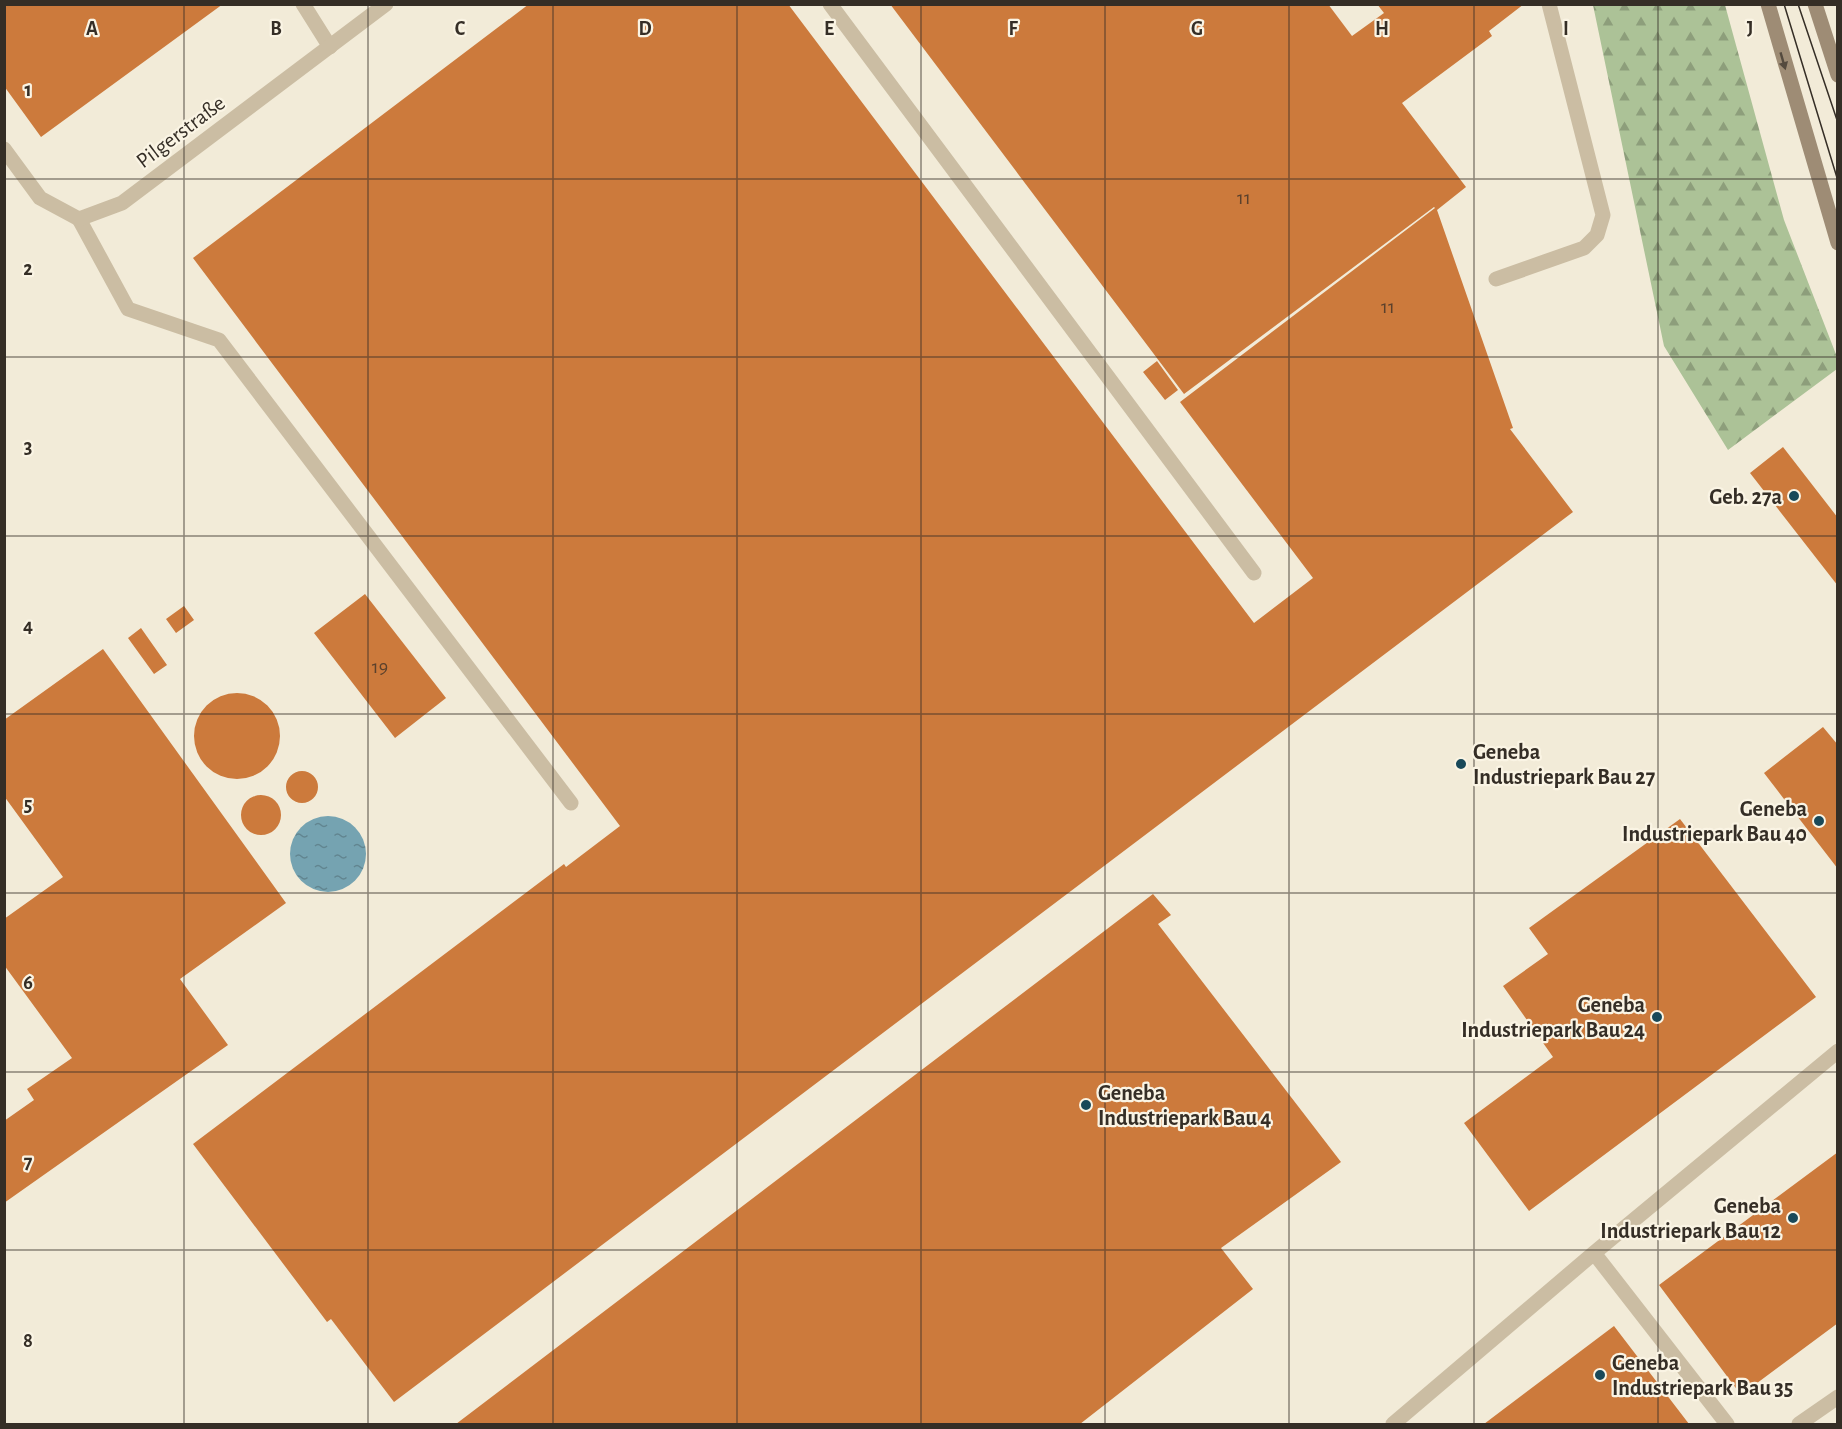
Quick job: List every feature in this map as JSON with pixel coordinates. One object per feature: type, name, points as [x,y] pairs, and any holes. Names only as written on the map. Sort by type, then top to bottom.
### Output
[{"type":"main road","points":[[1768,4],[1838,243]]},
{"type":"main road","points":[[1815,4],[1838,75]]},
{"type":"street","points":[[303,4],[330,47]]},
{"type":"street","name":"Pilgerstraße","points":[[79,219],[122,203],[386,4]]},
{"type":"street","points":[[830,4],[1254,573]]},
{"type":"street","points":[[1496,279],[1584,248],[1597,236],[1603,215],[1549,4]]},
{"type":"street","points":[[4,149],[40,198],[79,219],[128,309],[219,340],[571,803]]},
{"type":"street","points":[[1393,1425],[1594,1252],[1838,1050]]},
{"type":"street","points":[[1594,1252],[1727,1425]]},
{"type":"street","points":[[1799,1425],[1838,1396]]},
{"type":"green space","points":[[1593,5],[1725,5],[1784,220],[1837,357],[1837,369],[1728,450],[1664,346]]},
{"type":"water","points":[[328,816],[342,819],[355,827],[363,840],[366,854],[363,868],[355,881],[342,889],[328,892],[314,889],[301,881],[293,868],[290,854],[293,840],[301,827],[314,819]]},
{"type":"building","points":[[4,4],[223,4],[41,137],[4,86]]},
{"type":"building","points":[[529,4],[788,4],[1254,623],[1313,578],[1180,402],[1435,208],[1184,394],[890,4],[1328,4],[1352,36],[1384,13],[1377,4],[1524,4],[1489,31],[1492,36],[1402,103],[1466,187],[1437,210],[1513,428],[1510,429],[1573,512],[394,1402],[331,1319],[327,1322],[193,1144],[564,864],[566,867],[620,826],[193,258]]},
{"type":"building","points":[[1157,361],[1178,390],[1165,400],[1143,372]]},
{"type":"building","name":"Geb. 27a","points":[[1783,447],[1838,518],[1838,586],[1750,473]]},
{"type":"building","points":[[365,594],[446,698],[395,738],[314,633]]},
{"type":"building","points":[[184,606],[194,620],[176,633],[166,619]]},
{"type":"building","points":[[141,628],[167,665],[154,674],[128,638]]},
{"type":"building","points":[[103,649],[286,903],[180,979],[228,1045],[4,1203],[4,1121],[34,1100],[27,1089],[72,1058],[4,965],[4,919],[63,877],[4,796],[4,720]]},
{"type":"building","points":[[229,693],[245,693],[268,705],[277,719],[280,736],[277,753],[268,767],[245,779],[229,779],[213,772],[201,760],[194,744],[194,728],[201,712],[213,700]]},
{"type":"building","name":"Geneba Industriepark Bau 40","points":[[1823,727],[1838,745],[1838,869],[1764,773]]},
{"type":"building","points":[[302,771],[313,776],[318,787],[313,798],[302,803],[291,798],[286,787],[291,776]]},
{"type":"building","points":[[261,795],[269,796],[275,801],[280,807],[280,823],[275,829],[269,834],[261,835],[253,834],[247,829],[242,823],[241,815],[242,807],[247,801],[253,796]]},
{"type":"building","name":"Geneba Industriepark Bau 24","points":[[1680,819],[1816,997],[1529,1211],[1464,1123],[1553,1057],[1503,986],[1548,954],[1529,928]]},
{"type":"building","name":"Geneba Industriepark Bau 4","points":[[1153,894],[1171,915],[1158,924],[1341,1162],[1221,1248],[1253,1289],[1080,1424],[456,1424]]},
{"type":"building","name":"Geneba Industriepark Bau 12","points":[[1838,1152],[1838,1323],[1741,1395],[1659,1285]]},
{"type":"building","name":"Geneba Industriepark Bau 35","points":[[1614,1326],[1689,1424],[1484,1424]]},
{"type":"tram line","points":[[1784,4],[1838,181]]},
{"type":"tram line","points":[[1798,4],[1838,123]]},
{"type":"place","name":"Geb. 27a","points":[[1794,496]]},
{"type":"place","name":"Geneba Industriepark Bau 27","points":[[1461,764]]},
{"type":"place","name":"Geneba Industriepark Bau 40","points":[[1819,821]]},
{"type":"place","name":"Geneba Industriepark Bau 24","points":[[1657,1017]]},
{"type":"place","name":"Geneba Industriepark Bau 4","points":[[1086,1105]]},
{"type":"place","name":"Geneba Industriepark Bau 12","points":[[1793,1218]]},
{"type":"place","name":"Geneba Industriepark Bau 35","points":[[1600,1375]]}]
